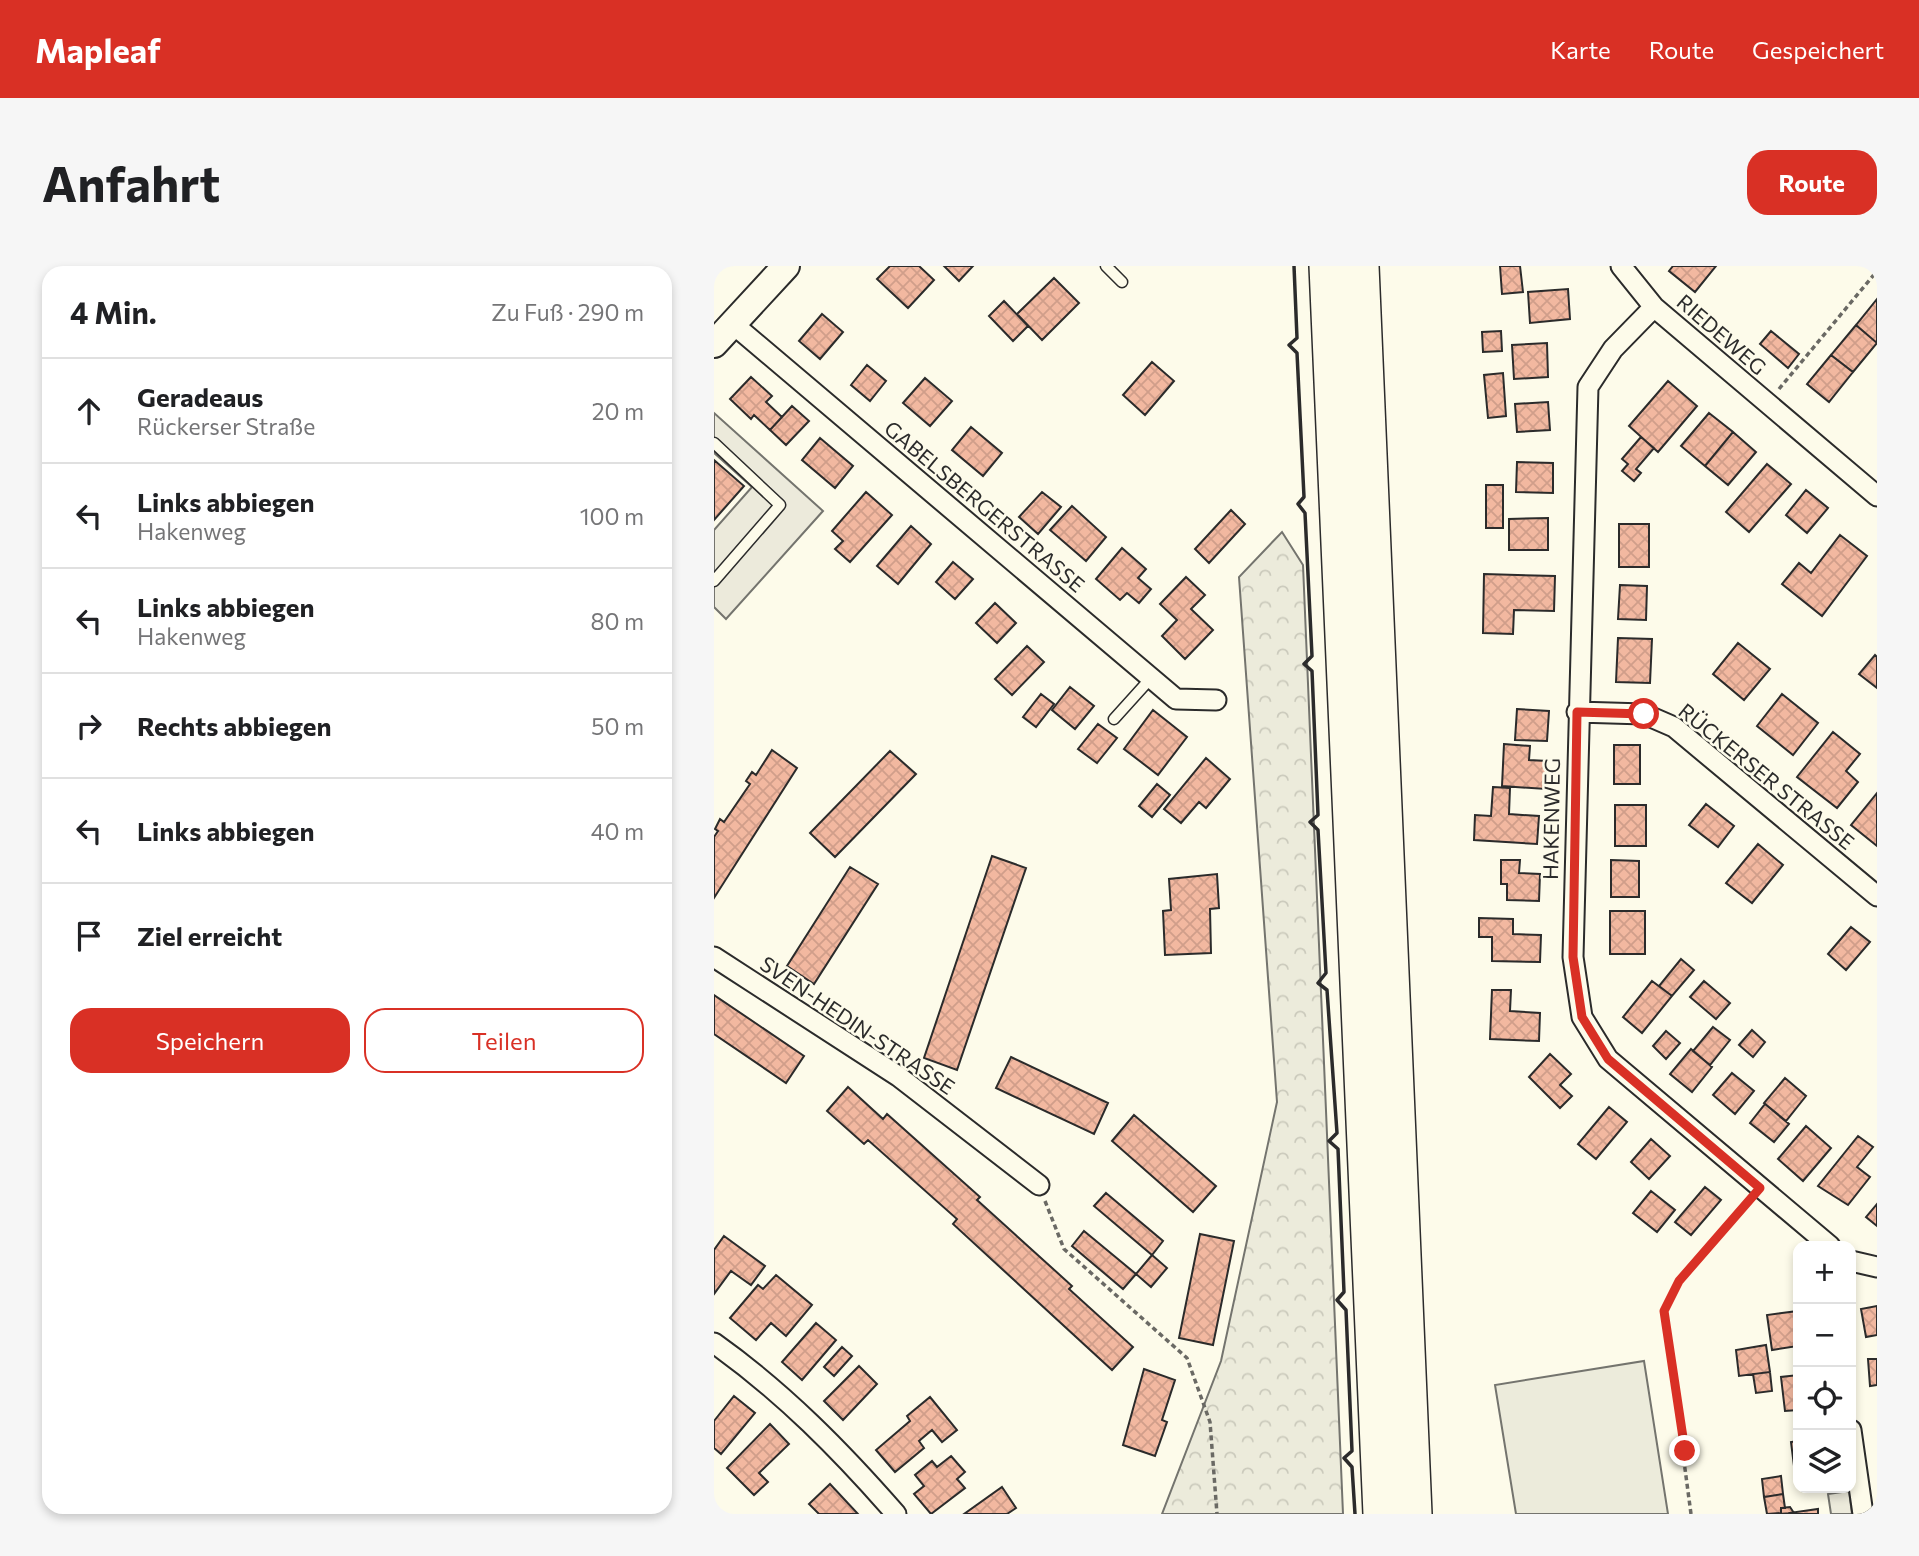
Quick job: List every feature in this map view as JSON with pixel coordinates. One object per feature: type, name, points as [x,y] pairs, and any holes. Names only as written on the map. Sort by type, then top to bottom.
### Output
[{"type":"highway","points":[[1327,266],[1381,1514]]},
{"type":"highway","points":[[1361,266],[1414,1514]]},
{"type":"main road","points":[[714,344],[786,266]]},
{"type":"street","name":"RIEDEWEG","points":[[1621,266],[1654,307],[1877,496]]},
{"type":"street","name":"HAKENWEG","points":[[1654,307],[1613,349],[1588,387],[1577,712],[1573,957],[1582,1017],[1608,1059],[1824,1241]]},
{"type":"street","name":"GABELSBERGERSTRASSE","points":[[733,324],[1175,699],[1216,700]]},
{"type":"street","name":"RÜCKERSER STRASSE","points":[[1577,712],[1644,714],[1674,727],[1877,896]]},
{"type":"street","name":"SVEN-HEDIN-STRASSE","points":[[714,957],[898,1076],[1038,1185]]},
{"type":"street","points":[[1856,1262],[1877,1267]]},
{"type":"street","points":[[714,1343],[755,1372],[845,1456],[896,1514]]},
{"type":"street","points":[[1856,1465],[1863,1514]]},
{"type":"lane","points":[[1106,266],[1122,282]]},
{"type":"lane","points":[[714,443],[780,505],[714,581]]},
{"type":"lane","points":[[1114,719],[1151,678]]},
{"type":"path","name":"RIEDEWEG","points":[[1767,404],[1877,271]]},
{"type":"path","points":[[1038,1185],[1064,1249],[1187,1358],[1210,1423],[1217,1514]]},
{"type":"path","points":[[1691,1514],[1664,1311],[1679,1281],[1760,1188]]},
{"type":"green space","points":[[1282,532],[1303,565],[1343,1514],[1162,1514],[1221,1361],[1277,1102],[1239,577]]},
{"type":"green space","points":[[1644,1361],[1668,1514],[1516,1514],[1495,1385]]},
{"type":"shaded area","points":[[714,413],[823,511],[726,619],[714,607],[714,530],[752,487],[714,453]]},
{"type":"shaded area","points":[[1849,1493],[1852,1514],[1831,1514],[1828,1494]]},
{"type":"building","points":[[890,266],[919,266],[934,280],[908,308],[877,279]]},
{"type":"building","points":[[944,266],[973,266],[959,281]]},
{"type":"building","points":[[1500,266],[1520,266],[1523,292],[1502,294]]},
{"type":"building","points":[[1673,266],[1716,266],[1695,292],[1669,271]]},
{"type":"building","points":[[1054,278],[1079,303],[1042,340],[1017,314]]},
{"type":"building","points":[[1568,289],[1570,319],[1530,323],[1528,292]]},
{"type":"building","points":[[1877,299],[1877,343],[1856,325]]},
{"type":"building","points":[[1004,301],[1028,326],[1013,341],[989,316]]},
{"type":"building","points":[[822,314],[843,332],[820,359],[799,341]]},
{"type":"building","points":[[1856,325],[1877,343],[1853,372],[1831,355]]},
{"type":"building","points":[[1501,331],[1502,351],[1483,352],[1482,332]]},
{"type":"building","points":[[1771,331],[1799,354],[1788,368],[1760,344]]},
{"type":"building","points":[[1547,343],[1548,377],[1514,379],[1512,345]]},
{"type":"building","points":[[1831,355],[1853,372],[1829,402],[1807,384]]},
{"type":"building","points":[[1152,362],[1174,381],[1145,415],[1123,395]]},
{"type":"building","points":[[867,365],[886,381],[870,401],[851,385]]},
{"type":"building","points":[[1503,373],[1506,416],[1488,418],[1484,375]]},
{"type":"building","points":[[751,377],[772,396],[766,402],[782,417],[770,430],[754,415],[751,419],[730,399]]},
{"type":"building","points":[[925,378],[952,401],[930,426],[903,403]]},
{"type":"building","points":[[1668,381],[1697,406],[1658,452],[1629,426]]},
{"type":"building","points":[[1548,402],[1550,430],[1517,432],[1515,404]]},
{"type":"building","points":[[792,406],[809,421],[786,445],[770,430]]},
{"type":"building","points":[[1709,413],[1733,432],[1705,466],[1681,446]]},
{"type":"building","points":[[971,427],[1002,453],[983,476],[952,450]]},
{"type":"building","points":[[1733,432],[1756,452],[1728,485],[1705,466]]},
{"type":"building","points":[[1641,437],[1654,448],[1636,469],[1641,473],[1634,481],[1622,471],[1628,464],[1622,459]]},
{"type":"building","points":[[820,438],[853,466],[835,488],[802,460]]},
{"type":"building","points":[[714,460],[744,486],[714,520]]},
{"type":"building","points":[[1517,462],[1553,463],[1553,493],[1516,492]]},
{"type":"building","points":[[1767,464],[1791,484],[1749,532],[1726,512]]},
{"type":"building","points":[[1486,485],[1503,485],[1503,528],[1486,528]]},
{"type":"building","points":[[1806,490],[1828,508],[1807,533],[1786,515]]},
{"type":"building","points":[[866,492],[892,515],[850,562],[835,549],[843,541],[832,531]]},
{"type":"building","points":[[1042,492],[1061,507],[1038,534],[1019,517]]},
{"type":"building","points":[[1072,506],[1106,537],[1086,561],[1050,530]]},
{"type":"building","points":[[1231,510],[1245,524],[1209,563],[1195,549]]},
{"type":"building","points":[[1548,518],[1548,550],[1509,550],[1509,519]]},
{"type":"building","points":[[1619,524],[1649,524],[1649,567],[1619,567]]},
{"type":"building","points":[[911,526],[931,544],[898,584],[877,566]]},
{"type":"building","points":[[1840,535],[1867,556],[1822,616],[1782,584],[1799,563],[1811,573]]},
{"type":"building","points":[[1122,548],[1146,569],[1138,578],[1151,589],[1139,603],[1127,593],[1120,600],[1096,579]]},
{"type":"building","points":[[953,562],[973,579],[955,599],[936,582]]},
{"type":"building","points":[[1484,574],[1555,576],[1554,611],[1514,610],[1513,634],[1483,633]]},
{"type":"building","points":[[1186,577],[1205,595],[1191,609],[1213,630],[1185,659],[1162,636],[1177,620],[1160,604]]},
{"type":"building","points":[[1620,585],[1647,586],[1646,620],[1618,619]]},
{"type":"building","points":[[995,603],[1016,623],[997,643],[976,623]]},
{"type":"building","points":[[1618,638],[1652,639],[1650,683],[1616,682]]},
{"type":"building","points":[[1738,643],[1770,669],[1744,700],[1713,674]]},
{"type":"building","points":[[1027,646],[1044,662],[1012,695],[995,679]]},
{"type":"building","points":[[1875,655],[1877,657],[1877,688],[1859,674]]},
{"type":"building","points":[[1070,687],[1094,706],[1075,729],[1052,710]]},
{"type":"building","points":[[1041,694],[1054,704],[1036,727],[1023,717]]},
{"type":"building","points":[[1782,694],[1818,723],[1793,755],[1757,726]]},
{"type":"building","points":[[1517,709],[1549,711],[1547,741],[1515,740]]},
{"type":"building","points":[[1153,710],[1187,737],[1158,775],[1124,749]]},
{"type":"building","points":[[1098,724],[1117,738],[1097,763],[1078,749]]},
{"type":"building","points":[[1833,732],[1860,754],[1846,771],[1858,782],[1837,808],[1797,777]]},
{"type":"building","points":[[1504,744],[1530,746],[1529,760],[1547,761],[1546,789],[1502,786]]},
{"type":"building","points":[[1614,745],[1640,745],[1640,784],[1614,784]]},
{"type":"building","points":[[772,750],[797,768],[714,898],[714,837],[718,831],[715,829],[720,819],[724,822],[750,784],[746,781],[752,772],[756,775]]},
{"type":"building","points":[[890,751],[916,774],[835,857],[810,833]]},
{"type":"building","points":[[1206,758],[1230,779],[1206,808],[1199,802],[1181,823],[1164,809]]},
{"type":"building","points":[[1157,784],[1170,795],[1152,817],[1139,806]]},
{"type":"building","points":[[1493,787],[1510,788],[1509,814],[1539,816],[1537,844],[1474,840],[1475,815],[1491,816]]},
{"type":"building","points":[[1877,793],[1877,846],[1851,825]]},
{"type":"building","points":[[1706,804],[1734,826],[1718,847],[1689,825]]},
{"type":"building","points":[[1615,805],[1646,805],[1646,846],[1615,846]]},
{"type":"building","points":[[1758,844],[1783,865],[1752,903],[1726,883]]},
{"type":"building","points":[[992,856],[1026,868],[957,1070],[924,1058]]},
{"type":"building","points":[[1501,860],[1520,860],[1519,873],[1540,874],[1539,901],[1507,900],[1507,884],[1501,884]]},
{"type":"building","points":[[1611,860],[1639,861],[1639,897],[1611,897]]},
{"type":"building","points":[[850,867],[878,884],[814,984],[787,966]]},
{"type":"building","points":[[1217,874],[1219,908],[1210,909],[1211,953],[1165,955],[1163,911],[1171,910],[1169,879]]},
{"type":"building","points":[[1610,911],[1645,911],[1645,954],[1610,954]]},
{"type":"building","points":[[1479,918],[1513,919],[1513,934],[1541,935],[1540,962],[1492,961],[1492,937],[1479,937]]},
{"type":"building","points":[[1851,927],[1870,942],[1846,970],[1828,954]]},
{"type":"building","points":[[1681,959],[1694,970],[1672,996],[1659,986]]},
{"type":"building","points":[[1652,981],[1672,996],[1642,1033],[1623,1017]]},
{"type":"building","points":[[1704,981],[1730,1003],[1716,1019],[1690,997]]},
{"type":"building","points":[[1492,990],[1511,990],[1510,1011],[1540,1013],[1539,1041],[1490,1039]]},
{"type":"building","points":[[714,995],[804,1056],[786,1083],[714,1034]]},
{"type":"building","points":[[1713,1027],[1730,1040],[1710,1065],[1693,1051]]},
{"type":"building","points":[[1752,1030],[1765,1042],[1753,1057],[1739,1045]]},
{"type":"building","points":[[1666,1031],[1680,1043],[1666,1059],[1653,1046]]},
{"type":"building","points":[[1691,1049],[1712,1067],[1692,1092],[1670,1074]]},
{"type":"building","points":[[1550,1054],[1571,1074],[1560,1085],[1572,1096],[1560,1108],[1529,1077]]},
{"type":"building","points":[[1011,1057],[1108,1103],[1094,1134],[996,1088]]},
{"type":"building","points":[[1732,1073],[1754,1091],[1735,1114],[1713,1095]]},
{"type":"building","points":[[1785,1078],[1806,1096],[1786,1121],[1764,1103]]},
{"type":"building","points":[[848,1087],[883,1119],[887,1114],[980,1197],[977,1200],[1072,1286],[1069,1289],[1133,1347],[1112,1370],[953,1224],[957,1219],[868,1140],[864,1144],[827,1111]]},
{"type":"building","points":[[1765,1104],[1789,1124],[1774,1142],[1750,1123]]},
{"type":"building","points":[[1609,1107],[1627,1122],[1596,1159],[1578,1144]]},
{"type":"building","points":[[1134,1115],[1216,1186],[1193,1212],[1112,1141]]},
{"type":"building","points":[[1806,1126],[1831,1148],[1803,1181],[1778,1159]]},
{"type":"building","points":[[1858,1136],[1873,1147],[1857,1167],[1870,1177],[1848,1205],[1818,1186]]},
{"type":"building","points":[[1651,1139],[1670,1156],[1649,1179],[1631,1162]]},
{"type":"building","points":[[1705,1187],[1721,1200],[1691,1235],[1675,1222]]},
{"type":"building","points":[[1651,1191],[1675,1210],[1657,1232],[1633,1213]]},
{"type":"building","points":[[1106,1193],[1163,1241],[1152,1255],[1094,1206]]},
{"type":"building","points":[[1877,1204],[1877,1226],[1866,1217]]},
{"type":"building","points":[[1084,1231],[1136,1274],[1123,1289],[1072,1246]]},
{"type":"building","points":[[1200,1234],[1234,1241],[1213,1345],[1179,1338]]},
{"type":"building","points":[[724,1236],[765,1266],[751,1285],[731,1271],[714,1294],[714,1250]]},
{"type":"building","points":[[1152,1255],[1167,1268],[1151,1287],[1136,1274]]},
{"type":"building","points":[[776,1275],[812,1305],[786,1336],[771,1323],[756,1340],[730,1318],[758,1285],[763,1289]]},
{"type":"building","points":[[1877,1306],[1877,1335],[1866,1337],[1861,1309]]},
{"type":"building","points":[[1793,1312],[1793,1347],[1772,1350],[1767,1315]]},
{"type":"building","points":[[816,1323],[836,1340],[802,1380],[782,1362]]},
{"type":"building","points":[[1766,1345],[1770,1372],[1739,1376],[1736,1350]]},
{"type":"building","points":[[842,1347],[852,1356],[834,1376],[824,1367]]},
{"type":"building","points":[[1868,1359],[1877,1359],[1877,1385],[1870,1386]]},
{"type":"building","points":[[859,1366],[877,1384],[843,1420],[824,1401]]},
{"type":"building","points":[[1144,1369],[1175,1380],[1162,1420],[1167,1422],[1155,1456],[1123,1445]]},
{"type":"building","points":[[1770,1372],[1772,1391],[1756,1393],[1753,1374]]},
{"type":"building","points":[[1793,1376],[1793,1410],[1785,1411],[1781,1377]]},
{"type":"building","points":[[734,1396],[755,1413],[721,1454],[714,1448],[714,1421]]},
{"type":"building","points":[[930,1397],[957,1430],[942,1442],[932,1430],[919,1441],[924,1448],[895,1472],[876,1450],[910,1421],[907,1416]]},
{"type":"building","points":[[770,1424],[789,1444],[759,1473],[768,1482],[754,1495],[727,1468]]},
{"type":"building","points":[[951,1456],[965,1472],[957,1479],[965,1488],[931,1514],[914,1494],[924,1486],[915,1475],[932,1461],[937,1467]]},
{"type":"building","points":[[1781,1476],[1783,1494],[1764,1497],[1762,1479]]},
{"type":"building","points":[[830,1484],[858,1514],[819,1514],[809,1504]]},
{"type":"building","points":[[1002,1487],[1016,1508],[1007,1514],[964,1514]]},
{"type":"building","points":[[1783,1494],[1785,1508],[1781,1508],[1781,1513],[1767,1514],[1764,1497]]},
{"type":"building","points":[[1790,1507],[1794,1513],[1777,1514],[1781,1513],[1781,1508]]},
{"type":"building","points":[[1818,1509],[1818,1514],[1789,1514],[1789,1513]]},
{"type":"wall","points":[[1294,266],[1297,338],[1289,345],[1297,353],[1304,497],[1298,504],[1305,513],[1312,656],[1304,664],[1312,671],[1318,815],[1310,822],[1318,830],[1326,973],[1318,983],[1327,990],[1337,1133],[1329,1141],[1338,1149],[1344,1292],[1337,1300],[1346,1310],[1352,1451],[1344,1458],[1352,1467],[1355,1514]]},
{"type":"route","points":[[1644,714],[1577,712],[1573,957],[1582,1017],[1608,1059],[1760,1188],[1679,1281],[1664,1311],[1685,1451]]}]
